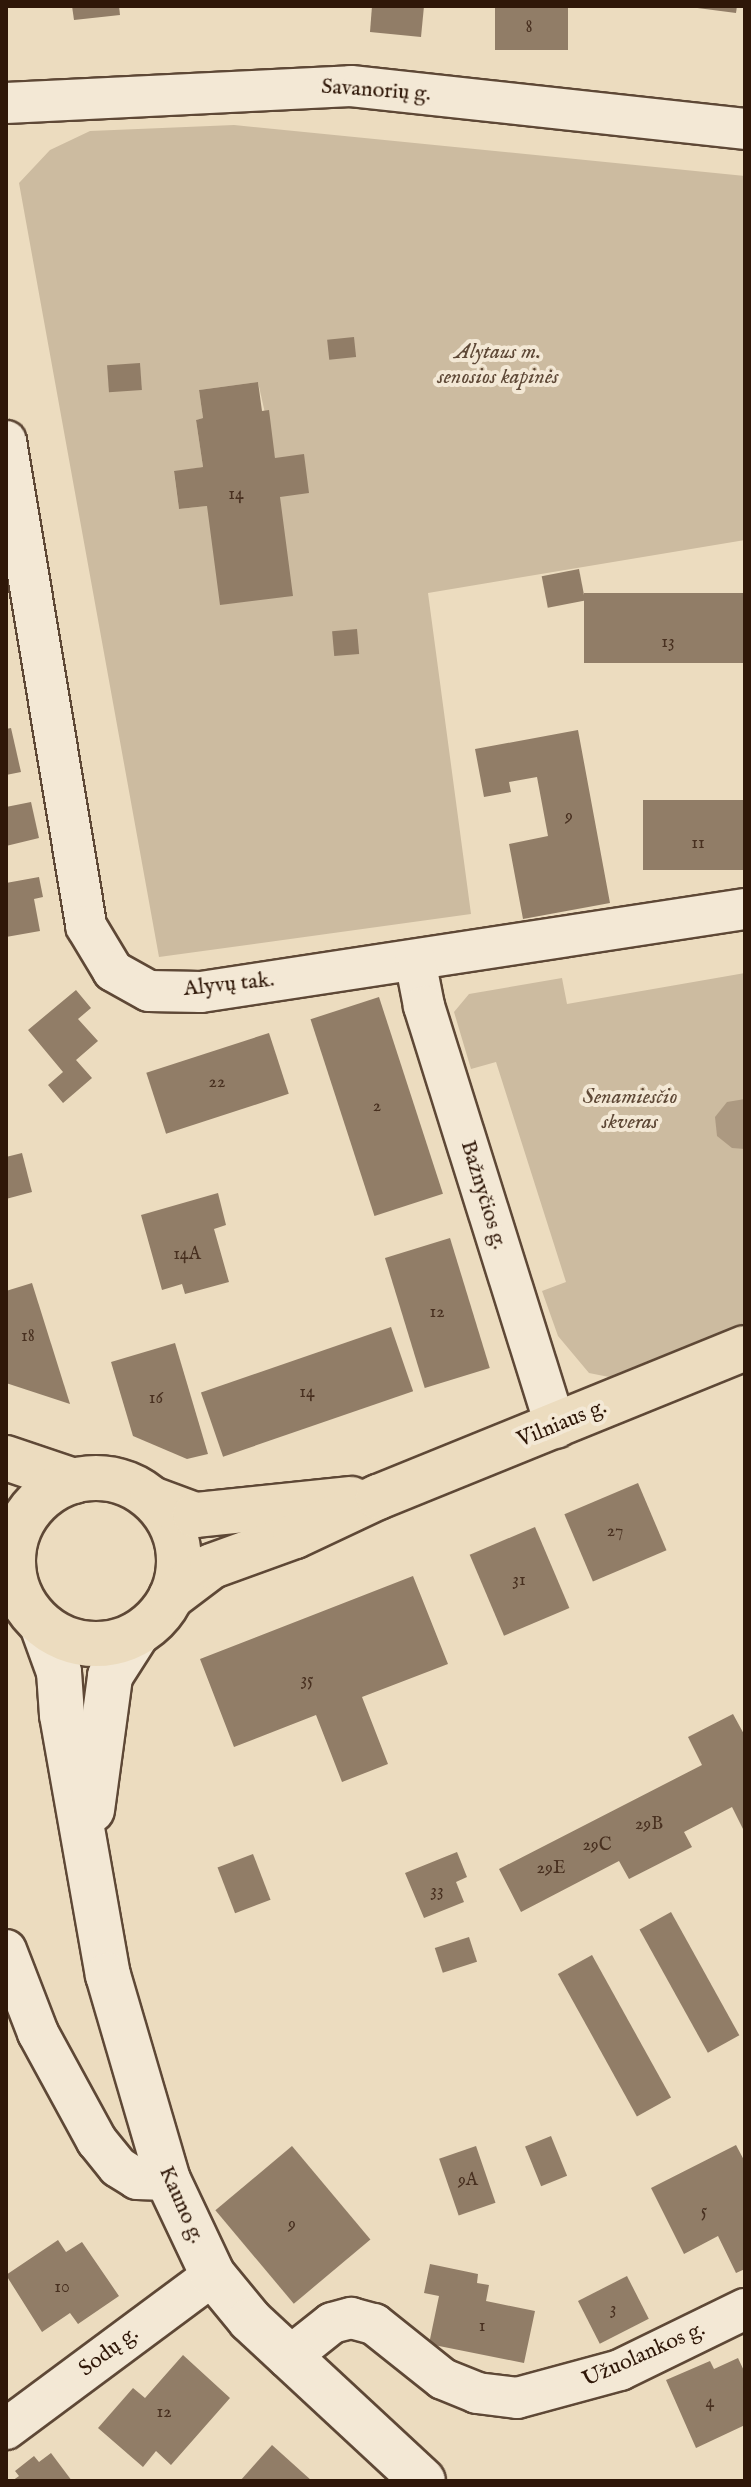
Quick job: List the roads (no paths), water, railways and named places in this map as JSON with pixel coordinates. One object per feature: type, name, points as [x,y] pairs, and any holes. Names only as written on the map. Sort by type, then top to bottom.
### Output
[{"type":"main road","name":"Vilniaus g.","points":[[171,1597],[212,1566],[295,1536],[378,1497],[556,1428],[745,1348]]},
{"type":"main road","points":[[6,1458],[74,1481]]},
{"type":"main road","points":[[102,1478],[129,1485],[152,1499],[169,1520],[178,1546],[179,1572],[171,1597],[157,1618],[137,1634],[113,1643],[88,1644],[42,1625],[16,1585],[11,1532],[37,1502],[74,1481],[102,1478]]},
{"type":"main road","name":"Vilniaus g.","points":[[152,1499],[195,1515],[378,1497]]},
{"type":"street","name":"Savanorių g.","points":[[6,103],[351,86],[745,129]]},
{"type":"street","name":"Alyvų tak.","points":[[6,441],[23,671],[86,926],[113,971],[149,991],[201,992],[745,909]]},
{"type":"street","name":"Bažnyčios g.","points":[[415,960],[424,1006],[556,1428]]},
{"type":"street","name":"Kauno g.","points":[[42,1625],[59,1672],[108,1975],[168,2180],[213,2275],[288,2358],[423,2481]]},
{"type":"street","name":"Kauno g.","points":[[86,1847],[110,1676],[137,1634]]},
{"type":"street","points":[[6,1950],[38,2033],[97,2141],[118,2167],[137,2179],[168,2180]]},
{"type":"street","name":"Sodų g.","points":[[6,2429],[213,2275]]},
{"type":"street","name":"Užuolankos g.","points":[[288,2358],[332,2323],[351,2318],[374,2324],[443,2379],[477,2393],[517,2398],[557,2392],[620,2370],[745,2309]]},
{"type":"park label","name":"Alytaus m. senosios kapinės","points":[[498,364]]},
{"type":"park label","name":"Senamiesčio skveras","points":[[630,1110]]}]
